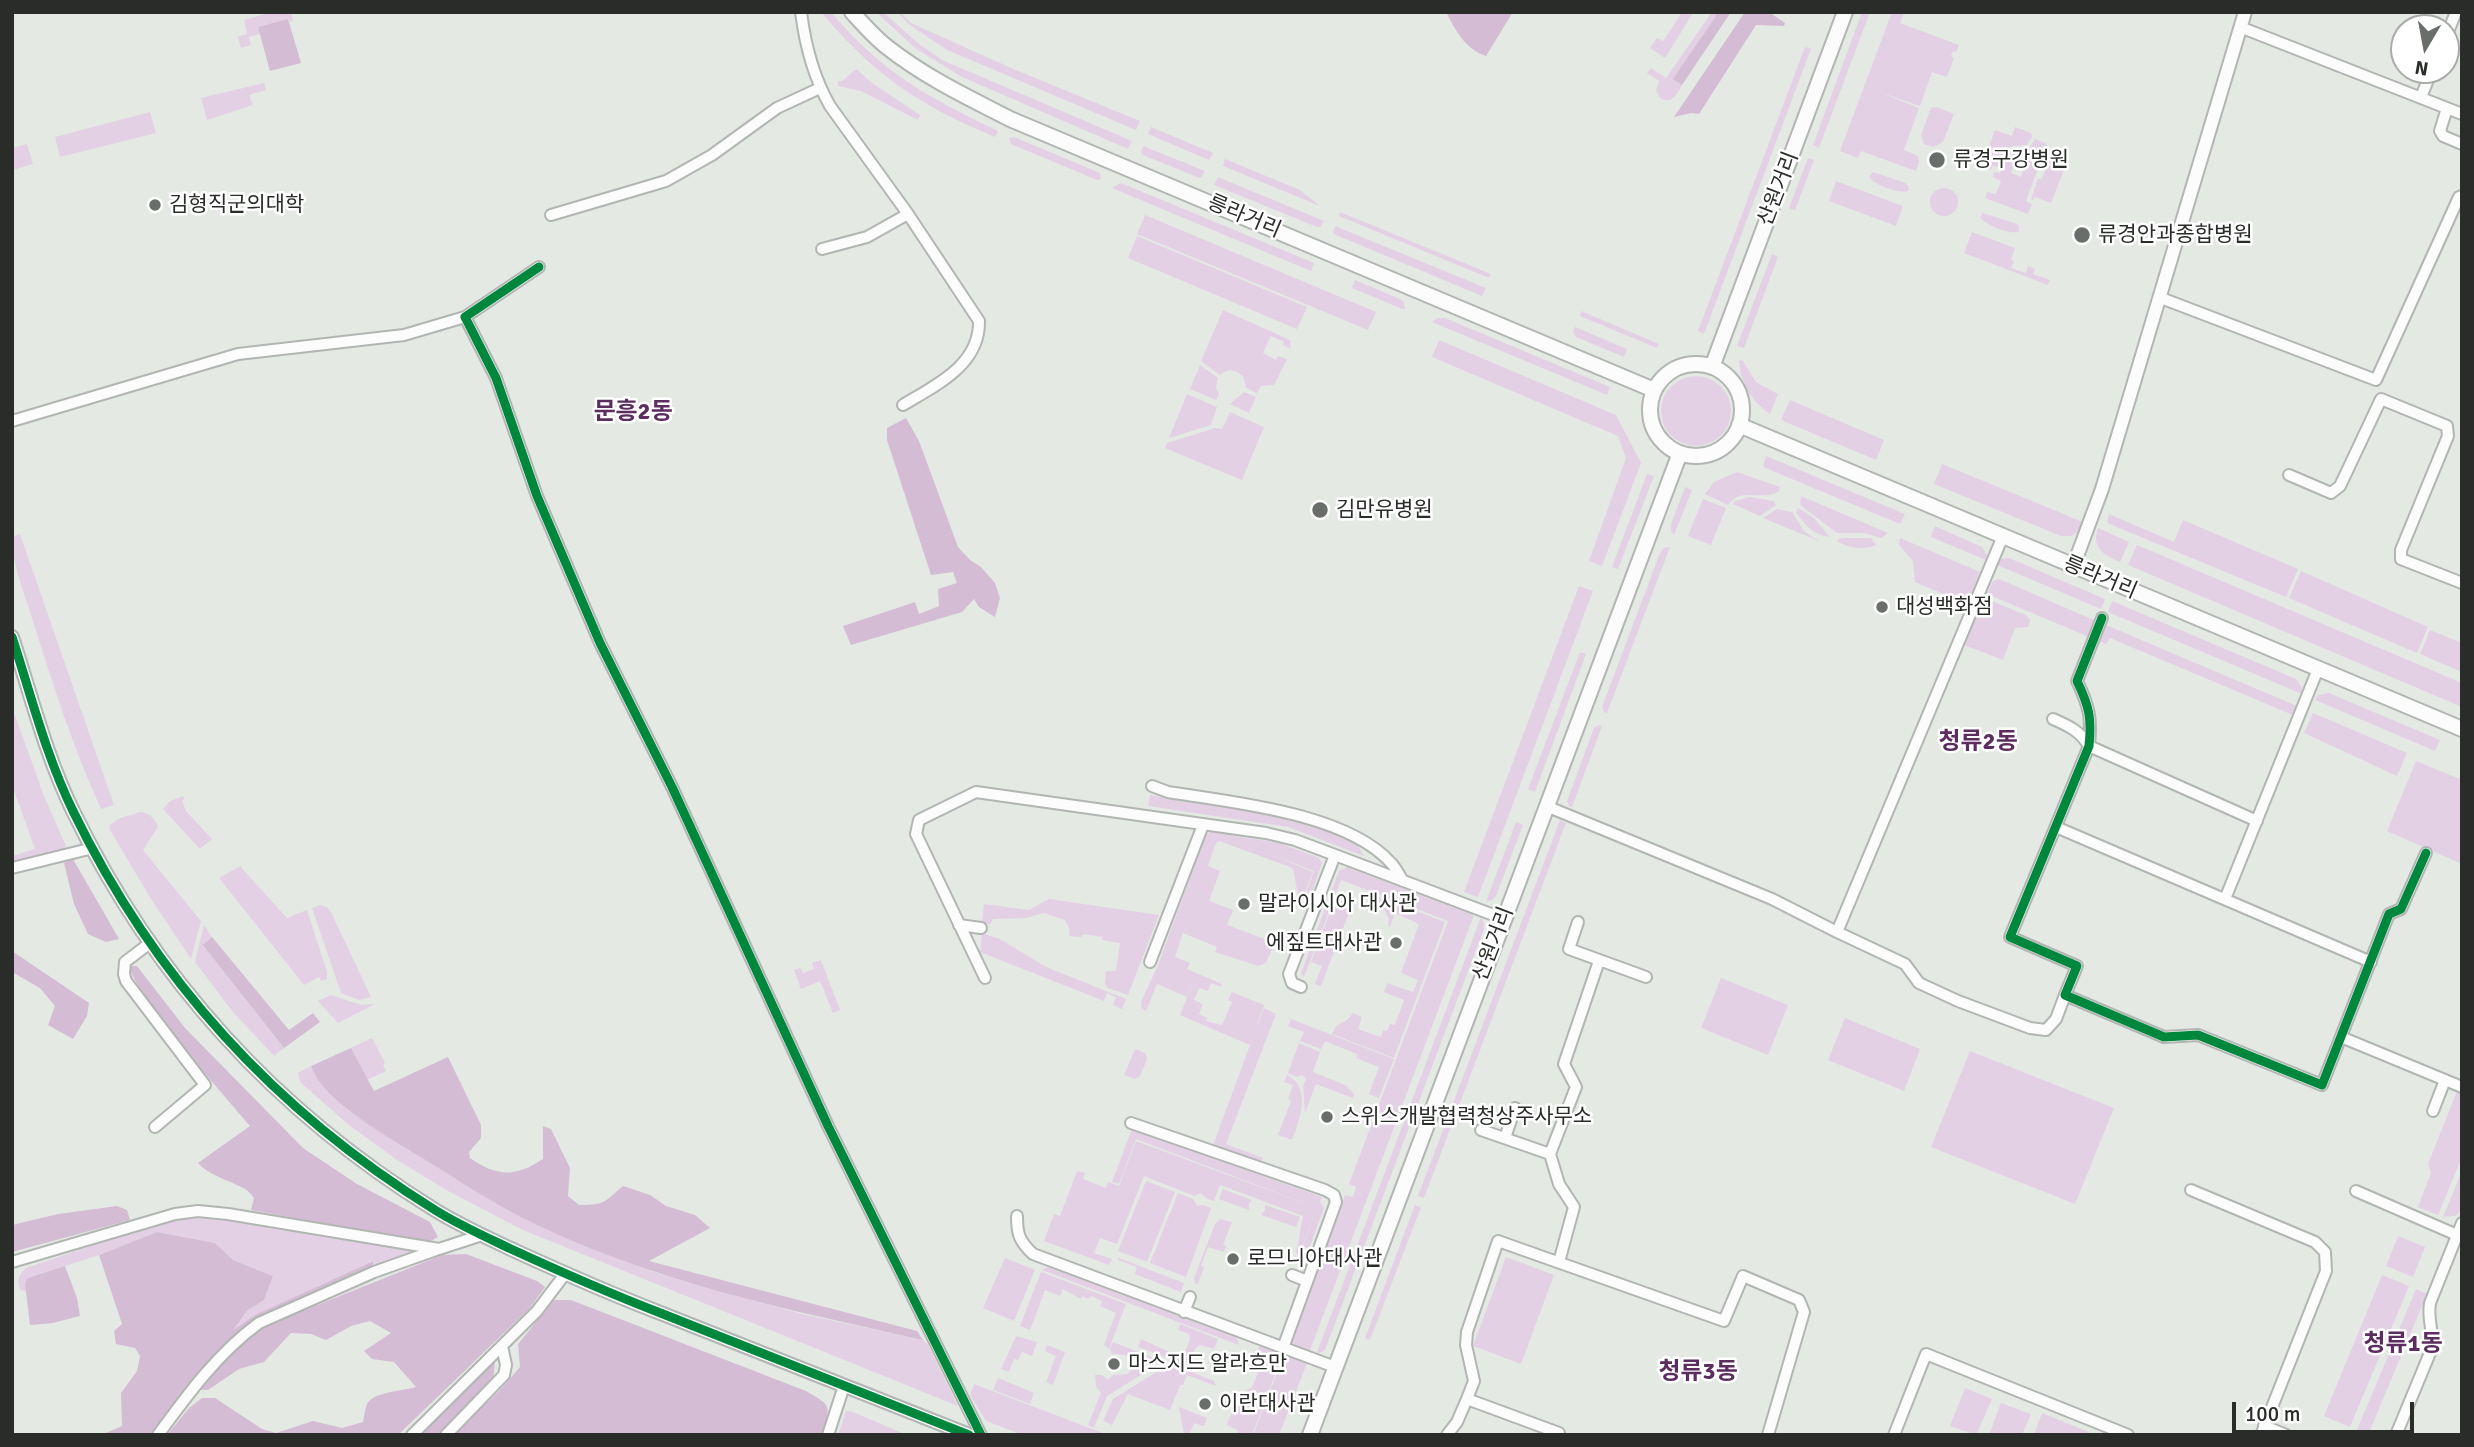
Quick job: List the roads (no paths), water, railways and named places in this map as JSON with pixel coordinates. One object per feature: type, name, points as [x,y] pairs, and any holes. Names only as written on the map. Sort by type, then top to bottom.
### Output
[{"type":"main road","name":"릉라거리","points":[[852,12],[885,45],[919,70],[1010,118],[1654,390]]},
{"type":"main road","name":"산원거리","points":[[1712,366],[1845,12]]},
{"type":"main road","points":[[1681,366],[1712,366],[1723,372],[1740,396],[1742,411],[1739,425],[1733,437],[1712,453],[1699,456],[1680,453],[1660,439],[1653,426],[1649,412],[1654,390],[1668,373],[1681,366]]},
{"type":"main road","name":"릉라거리","points":[[1739,425],[2462,729]]},
{"type":"main road","name":"산원거리","points":[[1310,1435],[1680,453]]},
{"type":"street","points":[[801,12],[803,29],[820,88],[853,141],[908,214],[979,321],[979,337],[964,363],[943,381],[903,405]]},
{"type":"street","points":[[2073,567],[2098,500],[2161,298],[2245,12]]},
{"type":"street","points":[[2240,27],[2462,114]]},
{"type":"street","points":[[2421,97],[2426,84]]},
{"type":"street","points":[[551,215],[666,181],[712,155],[777,108],[820,88]]},
{"type":"street","points":[[2447,108],[2440,131],[2443,136],[2462,144]]},
{"type":"street","points":[[2289,475],[2331,493],[2340,485],[2381,398],[2376,380],[2459,197],[2462,196]]},
{"type":"street","points":[[821,249],[867,237],[908,214]]},
{"type":"street","points":[[12,421],[238,354],[404,334],[465,317],[539,267]]},
{"type":"street","points":[[2161,298],[2376,380]]},
{"type":"street","points":[[465,317],[496,377],[537,496],[600,643],[672,787],[823,1116],[981,1435]]},
{"type":"street","points":[[2381,398],[2447,426],[2448,436],[2401,550],[2401,559],[2462,583]]},
{"type":"street","points":[[1837,932],[2003,536]]},
{"type":"street","points":[[1546,806],[1772,899],[1905,964],[1919,983],[1958,1001],[2030,1028],[2046,1030],[2056,1019],[2077,966],[2010,937],[2089,746],[2089,706],[2077,681],[2102,618]]},
{"type":"street","points":[[12,637],[47,747],[72,808],[150,943],[192,1000],[232,1045],[288,1102],[329,1138],[438,1212],[482,1236],[565,1274],[969,1435]]},
{"type":"street","points":[[2225,899],[2318,669]]},
{"type":"street","points":[[2053,719],[2074,729],[2083,736],[2089,746],[2257,821]]},
{"type":"street","points":[[1153,786],[1168,792],[1290,812],[1347,833],[1391,862],[1403,881]]},
{"type":"street","points":[[985,978],[916,834],[919,820],[976,792],[1275,835],[1504,919]]},
{"type":"street","points":[[1071,818],[1074,805]]},
{"type":"street","points":[[1150,962],[1203,825]]},
{"type":"street","points":[[2056,827],[2371,962]]},
{"type":"street","points":[[12,868],[93,848]]},
{"type":"street","points":[[2065,995],[2164,1037],[2198,1035],[2322,1085],[2389,914],[2401,909],[2426,853]]},
{"type":"street","points":[[1301,987],[1292,983],[1289,974],[1335,855]]},
{"type":"street","points":[[1301,903],[1314,908]]},
{"type":"street","points":[[1578,922],[1569,949],[1646,978]]},
{"type":"street","points":[[959,925],[981,928]]},
{"type":"street","points":[[150,943],[125,962],[126,981],[205,1085],[155,1127]]},
{"type":"street","points":[[1559,1262],[1574,1208],[1559,1184],[1550,1154],[1576,1087],[1564,1065],[1599,961]]},
{"type":"street","points":[[2341,1037],[2462,1087]]},
{"type":"street","points":[[2433,1111],[2445,1080]]},
{"type":"street","points":[[1505,1138],[1515,1108]]},
{"type":"street","points":[[1131,1123],[1328,1184],[1336,1202],[1283,1348]]},
{"type":"street","points":[[1481,1130],[1550,1154]]},
{"type":"street","points":[[2191,1190],[2315,1242],[2325,1252],[2326,1271],[2262,1430],[2286,1435]]},
{"type":"street","points":[[2356,1191],[2457,1235]]},
{"type":"street","points":[[12,1262],[175,1214],[198,1211],[439,1249]]},
{"type":"street","points":[[1017,1216],[1017,1233],[1021,1243],[1033,1254],[1335,1367]]},
{"type":"street","points":[[2396,1435],[2432,1348],[2428,1314],[2430,1303],[2462,1223]]},
{"type":"street","points":[[158,1435],[195,1385],[243,1335],[259,1323],[374,1272],[482,1236]]},
{"type":"street","points":[[1447,1435],[1457,1422],[1474,1381],[1466,1345],[1467,1332],[1498,1241],[1724,1321],[1743,1276],[1799,1300],[1804,1312],[1768,1435]]},
{"type":"street","points":[[1037,1269],[1042,1257]]},
{"type":"street","points":[[412,1435],[537,1311],[565,1274]]},
{"type":"street","points":[[1292,1275],[1307,1281]]},
{"type":"street","points":[[1184,1312],[1190,1297]]},
{"type":"street","points":[[1244,1347],[1248,1335]]},
{"type":"street","points":[[446,1435],[504,1375],[506,1365],[502,1346]]},
{"type":"street","points":[[1894,1435],[1926,1354],[2128,1435]]},
{"type":"street","points":[[828,1435],[844,1386]]},
{"type":"street","points":[[1467,1399],[1560,1434]]},
{"type":"place","name":"류경구강병원","points":[[1937,160]]},
{"type":"place","name":"김형직군의대학","points":[[155,205]]},
{"type":"place","name":"류경안과종합병원","points":[[2082,235]]},
{"type":"place","name":"김만유병원","points":[[1320,510]]},
{"type":"place","name":"대성백화점","points":[[1882,607]]},
{"type":"place","name":"말라이시아 대사관","points":[[1244,904]]},
{"type":"place","name":"에짚트대사관","points":[[1396,943]]},
{"type":"place","name":"스위스개발협력청상주사무소","points":[[1327,1117]]},
{"type":"place","name":"로므니아대사관","points":[[1233,1259]]},
{"type":"place","name":"마스지드 알라흐만","points":[[1114,1364]]},
{"type":"place","name":"이란대사관","points":[[1205,1404]]},
{"type":"district","name":"문흥2동","points":[[633,413]]},
{"type":"district","name":"청류2동","points":[[1978,743]]},
{"type":"district","name":"청류1동","points":[[2403,1345]]},
{"type":"district","name":"청류3동","points":[[1698,1373]]}]
